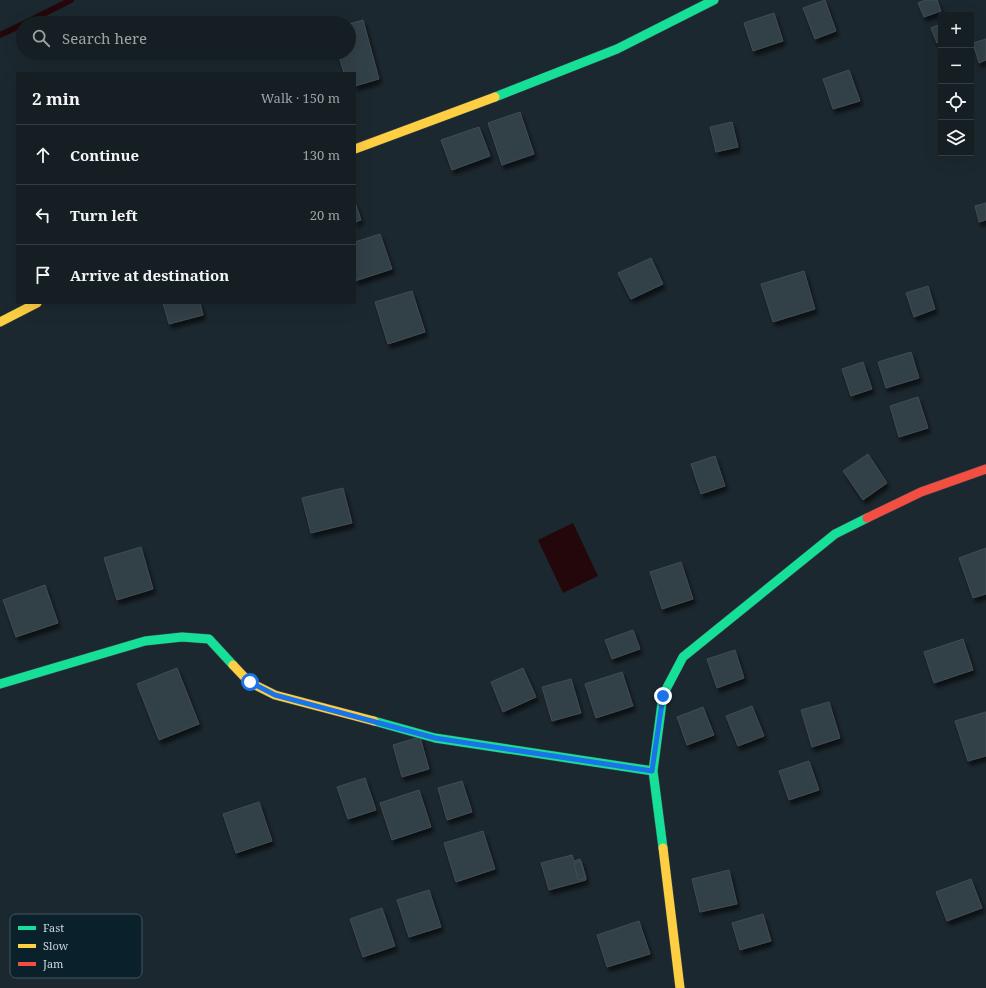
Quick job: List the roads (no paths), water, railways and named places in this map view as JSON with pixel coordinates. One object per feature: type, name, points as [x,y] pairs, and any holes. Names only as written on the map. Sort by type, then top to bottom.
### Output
[{"type":"street","points":[[356,149],[515,90],[617,49],[714,0]]},
{"type":"street","points":[[0,322],[35,304]]},
{"type":"street","points":[[680,988],[652,771],[663,696],[683,657],[835,534],[921,492],[986,469]]},
{"type":"street","points":[[0,684],[145,641],[182,637],[208,639],[250,682],[275,695],[435,738],[652,771]]},
{"type":"waterway","points":[[39,16],[71,0]]},
{"type":"waterway","points":[[0,35],[16,27]]}]
